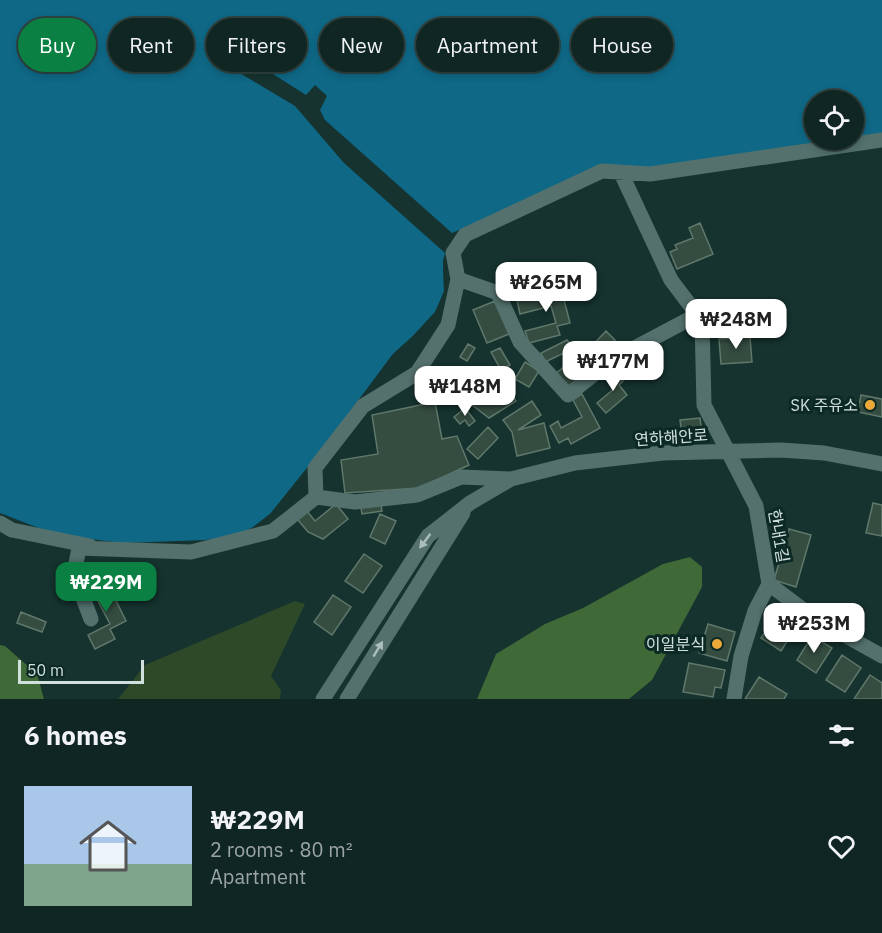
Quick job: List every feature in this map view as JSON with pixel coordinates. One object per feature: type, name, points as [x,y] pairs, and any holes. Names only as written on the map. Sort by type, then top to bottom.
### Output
[{"type":"street","points":[[316,497],[315,468],[363,406],[417,373],[448,325],[458,279],[453,253],[465,235],[602,171],[650,174],[882,140]]},
{"type":"street","points":[[458,279],[498,293],[520,342],[568,395],[612,360],[697,315],[671,280],[621,173]]},
{"type":"street","name":"한내1길","points":[[697,315],[702,321],[704,405],[756,506],[769,584],[755,611],[741,656],[734,699]]},
{"type":"street","name":"연하해안로","points":[[323,699],[428,536],[470,503],[511,479],[575,463],[663,453],[781,450],[824,453],[882,464]]},
{"type":"street","points":[[91,619],[74,574],[79,548],[191,552],[273,531],[316,497],[355,502],[417,495],[461,477],[511,479]]},
{"type":"street","name":"연하해안로","points":[[347,699],[470,503]]},
{"type":"street","points":[[0,523],[12,530],[117,551]]},
{"type":"street","points":[[769,584],[814,618],[882,656]]},
{"type":"green space","points":[[690,557],[702,567],[702,587],[652,680],[629,699],[477,699],[496,654],[545,624],[583,608],[663,564]]},
{"type":"green space","points":[[295,601],[305,604],[271,676],[281,690],[280,699],[118,699],[145,665]]},
{"type":"green space","points":[[0,645],[5,646],[37,674],[44,699],[0,699]]},
{"type":"water","points":[[0,0],[882,0],[882,137],[864,140],[864,90],[804,90],[804,148],[656,169],[627,168],[527,202],[453,233],[443,261],[444,291],[435,312],[393,354],[271,513],[253,527],[237,536],[205,540],[123,543],[44,530],[0,513]]},
{"type":"pier","points":[[238,72],[270,72],[306,95],[315,85],[327,96],[320,110],[325,120],[452,233],[483,220],[484,223],[455,235],[446,261],[447,292],[437,314],[416,338],[395,356],[294,490],[277,510],[271,513],[393,354],[435,312],[444,291],[445,253],[344,163],[295,106]]},
{"type":"building","points":[[700,223],[713,254],[677,269],[670,252],[677,249],[675,245],[693,238],[689,228]]},
{"type":"building","points":[[561,288],[570,323],[557,326],[560,335],[529,343],[525,331],[556,323],[551,306],[520,314],[517,300]]},
{"type":"building","points":[[495,301],[509,334],[487,343],[473,310]]},
{"type":"building","points":[[751,301],[751,319],[722,320],[722,302]]},
{"type":"building","points":[[606,331],[615,340],[597,359],[588,350]]},
{"type":"building","points":[[750,337],[752,362],[721,364],[719,339]]},
{"type":"building","points":[[567,340],[591,368],[567,389],[555,374],[571,361],[564,353],[545,362],[541,353]]},
{"type":"building","points":[[468,344],[475,348],[467,361],[460,357]]},
{"type":"building","points":[[500,348],[510,365],[501,370],[491,352]]},
{"type":"building","points":[[525,362],[539,371],[529,387],[515,379]]},
{"type":"building","points":[[612,368],[623,381],[619,385],[627,395],[606,413],[597,403],[615,388],[604,375]]},
{"type":"building","points":[[455,379],[462,385],[449,399],[442,393]]},
{"type":"building","points":[[506,386],[516,401],[489,418],[463,398],[470,390],[483,401]]},
{"type":"building","points":[[582,394],[600,428],[571,444],[568,438],[559,443],[550,426],[558,421],[561,428],[582,417],[573,400]]},
{"type":"building","name":"SK 주유소","points":[[861,395],[882,399],[882,417],[858,412]]},
{"type":"building","points":[[532,401],[541,415],[518,430],[544,423],[550,448],[517,456],[512,432],[503,420]]},
{"type":"building","points":[[435,402],[442,439],[457,436],[469,465],[419,488],[345,493],[341,460],[378,454],[372,415]]},
{"type":"building","points":[[465,408],[475,421],[469,426],[465,420],[460,424],[454,417]]},
{"type":"building","points":[[700,418],[702,433],[682,435],[680,420]]},
{"type":"building","points":[[488,427],[498,438],[478,459],[467,449]]},
{"type":"building","points":[[873,503],[882,505],[882,536],[866,533]]},
{"type":"building","points":[[336,504],[348,519],[323,539],[308,532],[293,514],[303,506],[315,521]]},
{"type":"building","points":[[381,505],[382,511],[362,514],[361,508]]},
{"type":"building","points":[[380,514],[396,521],[385,544],[370,537]]},
{"type":"building","points":[[789,529],[811,535],[796,587],[774,580]]},
{"type":"building","points":[[364,554],[382,566],[363,593],[345,581]]},
{"type":"building","points":[[104,576],[126,621],[110,629],[115,639],[95,649],[88,635],[110,624],[89,584]]},
{"type":"building","points":[[333,595],[351,607],[332,635],[314,622]]},
{"type":"building","points":[[21,612],[46,622],[42,632],[17,623]]},
{"type":"building","points":[[777,614],[797,626],[781,651],[761,638]]},
{"type":"building","points":[[708,624],[735,632],[727,661],[699,653]]},
{"type":"building","points":[[812,636],[832,648],[816,673],[797,660]]},
{"type":"building","points":[[842,655],[861,668],[845,692],[826,680]]},
{"type":"building","points":[[689,663],[725,670],[721,688],[715,687],[713,697],[683,692]]},
{"type":"building","points":[[870,675],[882,683],[881,699],[854,699]]},
{"type":"building","points":[[759,677],[787,694],[784,699],[745,699]]},
{"type":"place","name":"SK 주유소","points":[[870,405]]},
{"type":"place","name":"이일분식","points":[[717,644]]}]
